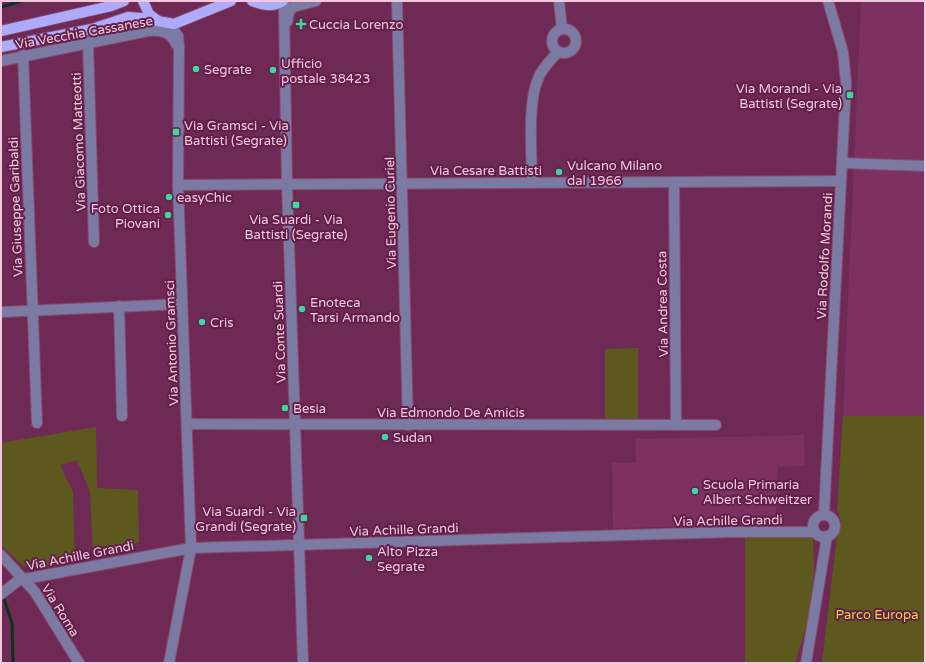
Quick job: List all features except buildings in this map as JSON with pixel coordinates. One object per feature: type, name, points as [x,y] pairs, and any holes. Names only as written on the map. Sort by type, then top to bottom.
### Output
[{"type":"main road","points":[[1,31],[111,6],[124,1]]},
{"type":"main road","points":[[143,1],[149,14],[165,23]]},
{"type":"main road","points":[[1,47],[87,30],[128,17],[165,23],[177,23],[231,1]]},
{"type":"main road","points":[[252,1],[268,5],[274,5],[284,1]]},
{"type":"street","name":"Via Conte Suardi","points":[[284,1],[286,38],[287,184],[303,663]]},
{"type":"street","points":[[286,38],[288,17],[291,9],[297,5],[316,1]]},
{"type":"street","name":"Via Eugenio Curiel","points":[[397,1],[408,425]]},
{"type":"street","points":[[560,1],[562,29]]},
{"type":"street","name":"Via Rodolfo Morandi","points":[[824,514],[846,74],[841,41],[828,1]]},
{"type":"street","name":"Via Antonio Gramsci","points":[[165,23],[178,36],[180,46],[178,58],[178,185],[191,548],[168,663]]},
{"type":"street","points":[[558,52],[570,52],[576,43],[573,32],[562,29]]},
{"type":"street","points":[[558,52],[552,41],[554,35],[562,29]]},
{"type":"street","name":"Via Vecchia Cassanese","points":[[1,61],[23,55],[148,31],[167,33],[173,38],[178,58]]},
{"type":"street","name":"Via Giacomo Matteotti","points":[[88,42],[94,242]]},
{"type":"street","points":[[532,183],[532,103],[536,85],[544,69],[558,52]]},
{"type":"street","name":"Via Giuseppe Garibaldi","points":[[23,55],[31,310],[37,423]]},
{"type":"street","points":[[842,163],[925,166]]},
{"type":"street","name":"Via Cesare Battisti","points":[[178,185],[841,181]]},
{"type":"street","name":"Via Andrea Costa","points":[[674,182],[676,425]]},
{"type":"street","points":[[1,312],[182,304]]},
{"type":"street","points":[[119,306],[122,416]]},
{"type":"street","name":"Via Edmondo De Amicis","points":[[187,424],[716,425]]},
{"type":"street","points":[[806,663],[812,637],[821,566],[820,535],[812,528],[813,521],[818,516],[824,514],[831,517],[835,525],[832,533],[820,535]]},
{"type":"street","name":"Via Achille Grandi","points":[[1,594],[19,580],[191,548],[731,532],[820,535]]},
{"type":"street","name":"Via Roma","points":[[1,555],[36,592],[79,663]]},
{"type":"shaded area","points":[[861,1],[925,1],[925,416],[843,416]]},
{"type":"shaded area","name":"Scuola Primaria Albert Schweitzer","points":[[804,435],[805,466],[778,467],[776,515],[735,517],[726,526],[613,528],[612,463],[636,463],[635,439]]},
{"type":"green space","points":[[638,348],[638,423],[605,423],[605,349]]},
{"type":"green space","name":"Parco Europa","points":[[843,416],[925,416],[925,663],[822,663],[836,544],[841,524],[837,511]]},
{"type":"green space","points":[[96,427],[97,488],[138,490],[139,543],[93,551],[90,492],[77,460],[60,465],[73,492],[75,559],[31,569],[23,566],[1,545],[1,443]]},
{"type":"green space","points":[[745,536],[813,537],[814,572],[808,621],[795,663],[745,663]]},
{"type":"waterway","points":[[1,7],[22,1]]},
{"type":"waterway","points":[[4,599],[12,623],[13,663]]},
{"type":"place","name":"Cuccia Lorenzo","points":[[301,24]]},
{"type":"place","name":"Segrate","points":[[196,69]]},
{"type":"place","name":"Ufficio postale 38423","points":[[273,70]]},
{"type":"place","name":"Via Morandi - Via Battisti (Segrate)","points":[[850,95]]},
{"type":"place","name":"Via Gramsci - Via Battisti (Segrate)","points":[[176,132]]},
{"type":"place","name":"Vulcano Milano dal 1966","points":[[559,172]]},
{"type":"place","name":"easyChic","points":[[169,197]]},
{"type":"place","name":"Via Suardi - Via Battisti (Segrate)","points":[[296,205]]},
{"type":"place","name":"Foto Ottica Piovani","points":[[168,215]]},
{"type":"place","name":"Enoteca Tarsi Armando","points":[[302,309]]},
{"type":"place","name":"Cris","points":[[202,322]]},
{"type":"place","name":"Besia","points":[[285,408]]},
{"type":"place","name":"Sudan","points":[[385,437]]},
{"type":"place","name":"Scuola Primaria Albert Schweitzer","points":[[695,491]]},
{"type":"place","name":"Via Suardi - Via Grandi (Segrate)","points":[[304,518]]},
{"type":"place","name":"Alto Pizza Segrate","points":[[369,558]]}]
